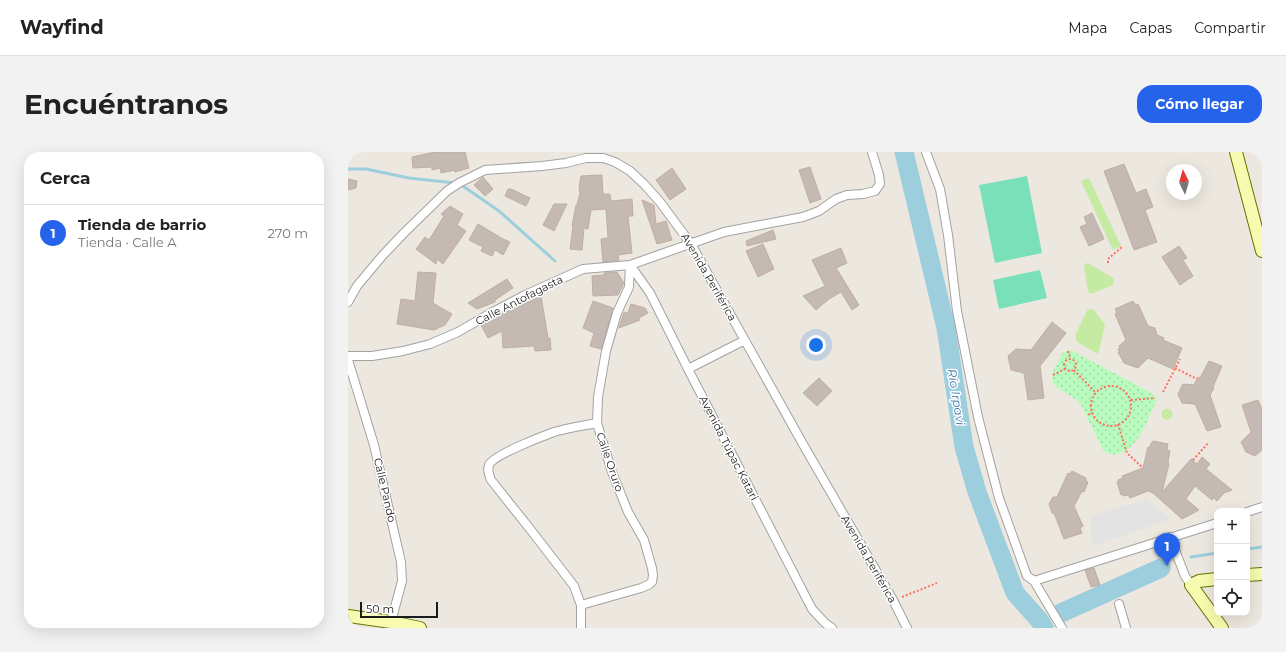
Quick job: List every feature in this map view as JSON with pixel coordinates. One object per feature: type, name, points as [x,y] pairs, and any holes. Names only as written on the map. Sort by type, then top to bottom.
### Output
[{"type":"street","name":"Calle Antofagasta","points":[[348,356],[380,355],[430,344],[458,332],[525,295],[583,269],[630,265],[724,232],[804,217],[819,211],[836,199],[848,195],[863,194],[875,191],[880,184],[872,152]]},
{"type":"street","points":[[926,152],[940,189],[948,235],[957,311],[978,417],[999,498],[1027,576],[1034,581],[1062,628]]},
{"type":"street","points":[[1236,152],[1262,251]]},
{"type":"street","name":"Avenida Periférica","points":[[348,302],[357,286],[405,232],[447,192],[459,183],[485,170],[542,166],[566,163],[586,158],[603,158],[615,162],[630,171],[644,184],[660,202],[691,244],[804,446],[893,600],[907,628]]},
{"type":"street","name":"Avenida Túpac Katari","points":[[630,265],[650,293],[688,370],[812,609],[832,628]]},
{"type":"street","name":"Calle Oruro","points":[[581,605],[644,587],[652,582],[653,575],[644,540],[625,505],[596,424],[598,397],[606,351],[617,313],[629,287],[630,265]]},
{"type":"street","points":[[688,370],[745,340]]},
{"type":"street","name":"Calle Pando","points":[[348,360],[374,446],[402,562],[402,580],[391,622]]},
{"type":"street","points":[[582,628],[581,605],[574,586],[491,480],[488,470],[490,463],[497,458],[533,440],[554,432],[596,424]]},
{"type":"street","points":[[1250,511],[1262,507]]},
{"type":"street","points":[[1034,581],[1214,524]]},
{"type":"street","points":[[1170,537],[1185,576],[1222,628]]},
{"type":"street","points":[[1250,575],[1262,574]]},
{"type":"street","points":[[1191,585],[1199,581],[1214,579]]},
{"type":"street","points":[[1119,604],[1126,628]]},
{"type":"street","points":[[348,616],[420,628]]},
{"type":"path","points":[[1108,263],[1108,259],[1123,246]]},
{"type":"path","points":[[1068,351],[1070,358],[1076,363],[1074,370]]},
{"type":"path","points":[[1065,369],[1065,361],[1070,358]]},
{"type":"path","points":[[1163,392],[1180,359]]},
{"type":"path","points":[[1175,368],[1197,379]]},
{"type":"path","points":[[1053,375],[1065,369],[1070,371],[1074,370],[1096,393]]},
{"type":"path","points":[[1107,386],[1120,387],[1125,391],[1131,400],[1130,415],[1126,420],[1114,426],[1101,423],[1095,418],[1092,412],[1092,399],[1096,393],[1101,388],[1107,386]]},
{"type":"path","points":[[1131,400],[1155,398]]},
{"type":"path","points":[[1088,415],[1092,412]]},
{"type":"path","points":[[1118,424],[1127,453],[1143,468]]},
{"type":"path","points":[[1193,460],[1209,442]]},
{"type":"path","points":[[893,600],[937,583]]},
{"type":"green space","points":[[1027,176],[1042,253],[995,263],[979,185]]},
{"type":"green space","points":[[1089,178],[1121,246],[1113,250],[1081,181]]},
{"type":"green space","points":[[1088,263],[1113,278],[1113,285],[1091,294],[1088,292],[1084,266]]},
{"type":"green space","points":[[1040,270],[1047,298],[999,309],[993,280]]},
{"type":"green space","points":[[1088,309],[1094,310],[1105,325],[1098,354],[1077,342],[1075,335]]},
{"type":"green space","points":[[1071,350],[1153,394],[1157,400],[1139,437],[1132,446],[1123,452],[1113,454],[1103,450],[1080,403],[1056,387],[1052,381],[1053,371],[1063,352]]},
{"type":"green space","points":[[1167,408],[1171,410],[1173,414],[1171,418],[1167,420],[1163,418],[1161,414],[1163,410]]},
{"type":"shaded area","points":[[1147,499],[1170,519],[1094,546],[1091,535],[1091,516]]},
{"type":"building","points":[[435,152],[465,152],[469,168],[455,172],[455,170],[441,173],[440,168],[432,170],[432,167],[413,168],[412,157]]},
{"type":"building","points":[[1124,164],[1136,193],[1146,189],[1153,207],[1145,210],[1157,242],[1134,250],[1104,171]]},
{"type":"building","points":[[810,167],[821,199],[810,203],[799,170]]},
{"type":"building","points":[[672,168],[686,189],[670,200],[656,180]]},
{"type":"building","points":[[602,175],[603,194],[610,194],[611,201],[632,199],[633,216],[628,216],[632,253],[618,255],[619,260],[603,262],[601,239],[608,238],[606,209],[591,210],[588,229],[584,228],[582,250],[570,249],[572,226],[580,193],[579,187],[581,176]]},
{"type":"building","points":[[483,177],[493,189],[485,196],[474,185]]},
{"type":"building","points":[[348,179],[357,181],[356,188],[348,190]]},
{"type":"building","points":[[508,189],[530,198],[526,206],[505,196]]},
{"type":"building","points":[[642,200],[654,205],[656,224],[666,221],[672,240],[657,244]]},
{"type":"building","points":[[554,204],[567,204],[554,231],[543,225]]},
{"type":"building","points":[[450,206],[463,214],[457,225],[466,231],[443,264],[437,259],[436,264],[416,249],[425,237],[429,240],[444,216],[441,214]]},
{"type":"building","points":[[1092,213],[1104,239],[1089,246],[1080,227],[1087,224],[1084,217]]},
{"type":"building","points":[[478,224],[510,242],[503,255],[495,250],[492,256],[481,251],[483,247],[469,240]]},
{"type":"building","points":[[773,230],[776,239],[747,246],[746,241]]},
{"type":"building","points":[[763,244],[774,269],[758,277],[746,251]]},
{"type":"building","points":[[1179,246],[1187,258],[1183,260],[1193,276],[1180,285],[1162,257]]},
{"type":"building","points":[[841,248],[847,263],[836,268],[859,305],[852,310],[841,292],[829,299],[816,310],[803,296],[825,286],[812,260]]},
{"type":"building","points":[[418,272],[436,273],[433,303],[452,314],[445,325],[434,330],[397,324],[401,299],[415,301]]},
{"type":"building","points":[[617,272],[624,283],[618,295],[593,296],[592,276]]},
{"type":"building","points":[[507,279],[513,288],[495,300],[495,302],[477,309],[468,303]]},
{"type":"building","points":[[541,296],[548,338],[550,338],[551,350],[535,351],[534,346],[503,348],[502,331],[488,338],[481,325]]},
{"type":"building","points":[[593,301],[613,308],[601,349],[590,346],[594,333],[583,328]]},
{"type":"building","points":[[1133,301],[1136,305],[1138,304],[1148,326],[1155,328],[1157,335],[1164,338],[1163,340],[1182,348],[1173,369],[1148,358],[1138,368],[1124,363],[1118,349],[1120,348],[1119,346],[1126,340],[1115,314],[1117,313],[1115,309]]},
{"type":"building","points":[[631,304],[645,308],[648,313],[639,318],[640,320],[619,328],[624,312],[628,313]]},
{"type":"building","points":[[1052,322],[1066,333],[1040,366],[1044,398],[1028,400],[1024,373],[1011,370],[1008,356],[1016,349],[1031,350]]},
{"type":"building","points":[[1209,361],[1222,366],[1210,395],[1221,427],[1207,431],[1195,404],[1182,403],[1178,394],[1183,384],[1194,385],[1198,377],[1200,378]]},
{"type":"building","points":[[819,378],[832,391],[817,406],[803,393]]},
{"type":"building","points":[[1258,400],[1262,409],[1262,450],[1255,456],[1246,452],[1241,442],[1251,432],[1242,405]]},
{"type":"building","points":[[1153,441],[1168,444],[1167,450],[1170,451],[1169,464],[1162,492],[1191,459],[1197,464],[1202,457],[1210,464],[1206,469],[1232,490],[1224,493],[1217,501],[1214,498],[1212,500],[1195,486],[1186,499],[1199,510],[1182,519],[1153,493],[1148,491],[1130,498],[1128,495],[1121,495],[1117,482],[1119,482],[1118,480],[1123,478],[1122,476],[1143,468],[1148,447],[1150,447]]},
{"type":"building","points":[[1072,471],[1086,478],[1086,481],[1088,482],[1084,492],[1082,491],[1074,506],[1083,526],[1080,528],[1082,533],[1064,539],[1049,504],[1053,497],[1057,497],[1068,473],[1070,474]]},
{"type":"building","points":[[1094,568],[1100,585],[1091,587],[1085,570]]},
{"type":"waterway","name":"Río Irpavi","points":[[904,152],[946,328],[964,447],[977,492],[1015,593],[1040,621],[1044,628]]},
{"type":"waterway","points":[[348,169],[366,169],[409,178],[455,183]]},
{"type":"waterway","points":[[460,184],[499,211],[555,261]]},
{"type":"waterway","points":[[1250,549],[1262,547]]},
{"type":"waterway","points":[[1191,557],[1214,553]]},
{"type":"waterway","points":[[1061,613],[1161,568]]},
{"type":"place","name":"Tienda de barrio","points":[[1167,566]]}]
